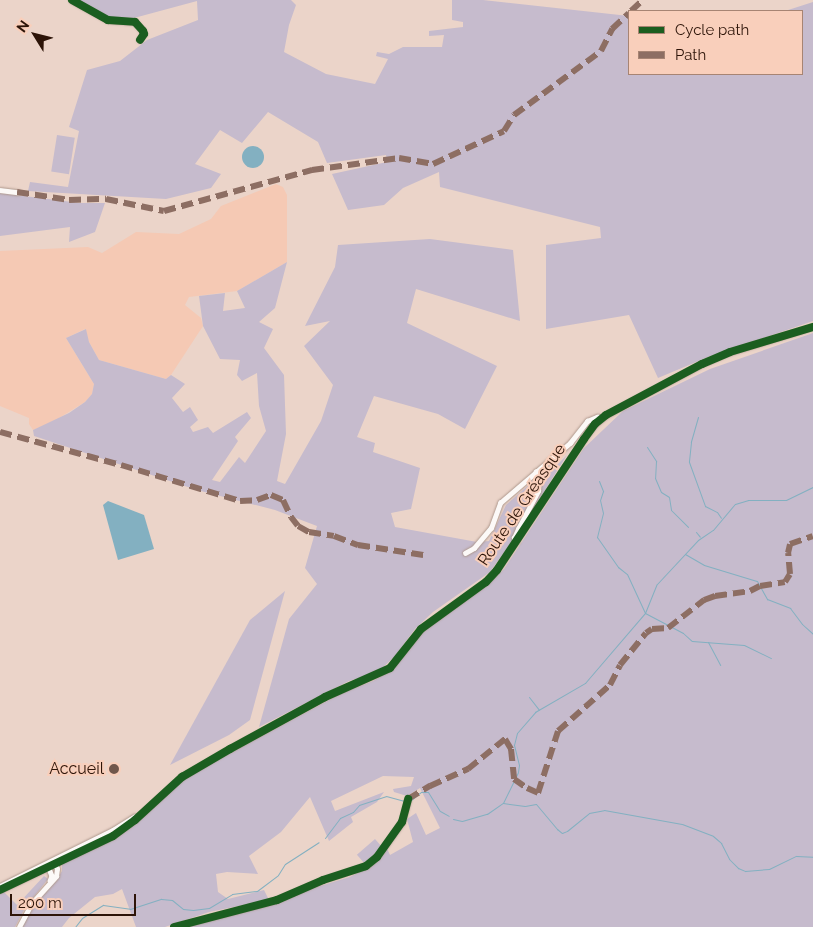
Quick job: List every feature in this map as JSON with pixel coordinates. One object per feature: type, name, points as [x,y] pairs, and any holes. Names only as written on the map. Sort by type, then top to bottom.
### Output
[{"type":"street","points":[[72,0],[108,20],[135,22],[144,34],[140,40]]},
{"type":"street","points":[[0,190],[17,192]]},
{"type":"street","name":"Route de Gréasque","points":[[0,890],[113,836],[135,820],[182,777],[213,758],[325,697],[390,668],[421,629],[486,582],[497,570],[584,439],[601,418],[624,404],[702,364],[730,352],[813,327]]},
{"type":"street","points":[[465,553],[474,548],[491,528],[500,502],[570,443],[590,419],[601,418]]},
{"type":"street","points":[[517,542],[514,538],[538,490],[539,477],[536,472]]},
{"type":"street","points":[[174,927],[277,900],[323,880],[366,866],[376,857],[402,822],[408,799]]},
{"type":"street","name":"Route de Gréasque","points":[[0,886],[113,830],[145,810]]},
{"type":"street","points":[[19,927],[28,909],[50,881],[57,872],[55,864],[49,861],[48,868],[52,876],[50,881]]},
{"type":"shaded area","points":[[80,0],[291,0],[296,5],[289,25],[284,52],[326,74],[375,84],[388,59],[376,56],[377,52],[389,54],[403,47],[442,47],[444,35],[429,36],[429,31],[463,27],[463,22],[452,20],[452,0],[483,0],[628,16],[628,75],[803,75],[803,10],[788,10],[813,2],[813,321],[708,357],[658,378],[629,315],[546,329],[546,245],[601,238],[600,227],[440,187],[439,172],[403,188],[384,205],[348,210],[332,174],[387,162],[386,155],[327,163],[318,142],[268,112],[242,143],[220,130],[195,164],[221,174],[211,188],[166,199],[28,191],[30,182],[68,187],[79,131],[69,127],[87,70],[120,61],[147,40],[198,20],[197,1],[134,18],[105,17],[79,2]]},
{"type":"shaded area","points":[[57,135],[75,138],[69,174],[51,172]]},
{"type":"shaded area","points":[[276,184],[283,187],[287,195],[287,262],[237,291],[189,297],[185,305],[201,318],[203,326],[171,375],[166,379],[99,360],[89,342],[85,329],[66,338],[94,384],[92,394],[85,402],[51,423],[33,430],[29,424],[29,418],[0,406],[0,251],[88,247],[102,253],[136,232],[179,234],[211,219],[221,206]]},
{"type":"shaded area","points":[[0,193],[80,203],[105,203],[95,232],[69,242],[70,227],[0,236]]},
{"type":"shaded area","points":[[430,239],[513,250],[520,321],[416,289],[407,323],[497,366],[465,429],[438,414],[374,396],[357,437],[375,443],[373,452],[420,468],[411,509],[391,513],[395,527],[477,542],[489,541],[506,505],[532,482],[549,473],[567,455],[522,527],[490,572],[433,612],[415,629],[395,656],[378,672],[349,681],[259,727],[289,619],[317,584],[305,568],[317,526],[275,510],[197,490],[34,436],[33,430],[69,413],[85,402],[92,394],[94,384],[66,338],[86,329],[89,342],[99,360],[166,379],[171,375],[185,384],[172,398],[183,412],[190,407],[198,420],[190,427],[193,432],[208,427],[213,433],[247,412],[251,418],[235,437],[238,441],[212,480],[220,482],[239,457],[245,463],[266,431],[259,406],[257,373],[242,381],[237,375],[240,360],[220,359],[203,326],[199,296],[225,293],[223,311],[245,308],[237,291],[287,262],[275,308],[259,322],[273,329],[264,348],[284,375],[286,434],[277,481],[285,484],[321,421],[333,385],[304,346],[330,321],[305,326],[335,267],[338,245]]},
{"type":"shaded area","points":[[813,333],[813,927],[186,927],[273,905],[307,890],[350,877],[374,864],[386,846],[390,855],[413,842],[407,819],[416,813],[426,835],[440,828],[420,788],[407,796],[394,792],[393,789],[411,786],[414,777],[383,776],[331,801],[335,811],[384,792],[377,802],[351,817],[353,822],[329,841],[310,797],[281,832],[249,856],[258,874],[227,872],[216,874],[218,892],[228,899],[264,890],[269,900],[209,912],[165,927],[136,927],[122,889],[113,894],[95,897],[69,918],[62,927],[22,927],[31,909],[56,881],[62,871],[62,863],[111,840],[138,821],[173,787],[192,774],[340,694],[373,681],[393,669],[426,628],[487,586],[504,569],[584,448],[623,411],[710,369]]},
{"type":"shaded area","points":[[285,591],[250,720],[229,735],[170,765],[250,620]]},
{"type":"shaded area","points":[[375,839],[382,847],[364,863],[357,855]]},
{"type":"shaded area","points":[[44,876],[48,879],[25,908],[15,927],[0,927],[0,894],[4,892],[17,905]]},
{"type":"water","points":[[253,146],[261,149],[264,157],[261,165],[253,168],[245,165],[242,157],[245,149]]},
{"type":"water","points":[[108,501],[144,515],[154,549],[118,560],[103,505]]},
{"type":"waterway","points":[[698,417],[691,442],[689,462],[705,506],[717,512],[721,518]]},
{"type":"waterway","points":[[647,447],[656,461],[655,478],[661,492],[669,497],[671,510],[688,527]]},
{"type":"waterway","points":[[599,481],[603,491],[600,500],[603,513],[597,537],[618,567],[627,574],[645,613],[683,633],[692,641],[744,645],[771,658]]},
{"type":"waterway","points":[[503,803],[518,772],[519,765],[514,745],[517,733],[535,712],[585,683],[645,613],[657,584],[698,540],[713,530],[735,504],[748,500],[786,500],[813,487]]},
{"type":"waterway","points":[[696,532],[700,537]]},
{"type":"waterway","points":[[685,554],[704,565],[757,581],[767,599],[790,608],[802,624],[813,634]]},
{"type":"waterway","points":[[708,642],[720,665]]},
{"type":"waterway","points":[[529,697],[539,710]]},
{"type":"waterway","points":[[411,800],[421,792],[428,792],[440,811],[449,816]]},
{"type":"waterway","points":[[325,838],[340,818],[353,812],[359,805],[386,796],[405,801]]},
{"type":"waterway","points":[[453,819],[462,821],[487,814],[503,803],[525,806],[536,804],[562,833],[589,813],[604,810],[682,824],[713,836],[721,843],[729,859],[738,868],[745,871],[769,869],[796,856],[813,857]]},
{"type":"waterway","points":[[75,927],[82,918],[103,905],[130,909],[161,899],[172,900],[183,909],[209,908],[232,894],[257,891],[278,875],[285,864],[319,842]]},
{"type":"marked path","points":[[632,10],[643,0]]},
{"type":"marked path","points":[[17,192],[69,200],[106,199],[164,211],[312,170],[399,158],[433,164],[504,131],[514,115],[601,51],[612,29],[628,14]]},
{"type":"marked path","points":[[0,432],[121,465],[240,501],[257,500],[271,495],[283,500],[291,517],[298,526],[309,532],[334,536],[358,545],[423,555]]},
{"type":"marked path","points":[[408,799],[430,786],[468,769],[505,739],[511,749],[514,779],[538,793],[558,731],[610,685],[620,665],[646,633],[652,629],[668,628],[704,600],[715,596],[750,591],[760,586],[785,582],[790,574],[788,553],[790,544],[813,536]]},
{"type":"cycle path","points":[[72,0],[108,20],[135,22],[144,34],[140,40]]},
{"type":"cycle path","points":[[0,890],[113,836],[135,820],[182,777],[325,697],[390,668],[421,629],[486,582],[497,570],[584,439],[595,424],[606,415],[702,364],[730,352],[813,327]]},
{"type":"cycle path","points":[[174,927],[277,900],[323,880],[366,866],[377,857],[402,822],[408,799]]},
{"type":"place","name":"Accueil","points":[[114,769]]}]
